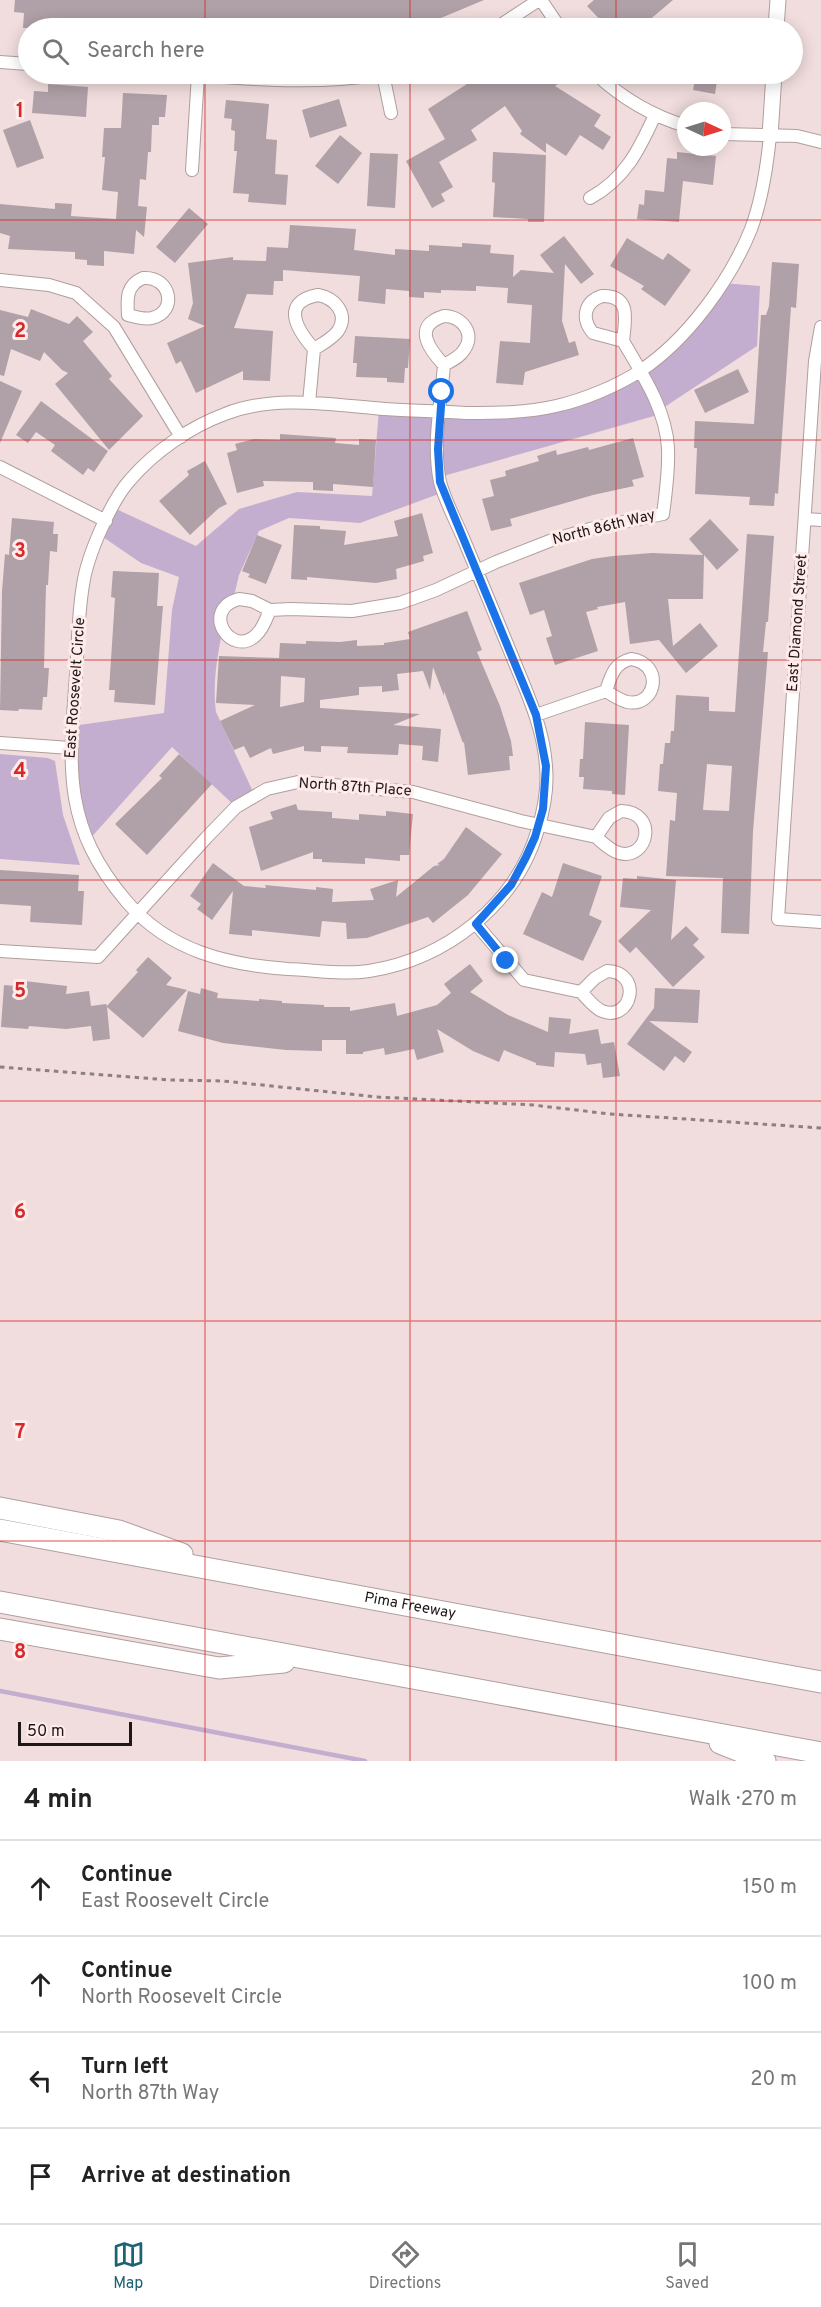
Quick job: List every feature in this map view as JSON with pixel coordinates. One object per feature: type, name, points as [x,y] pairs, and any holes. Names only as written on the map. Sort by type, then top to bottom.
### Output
[{"type":"highway","points":[[0,1508],[119,1531],[239,1574]]},
{"type":"highway","name":"Pima Freeway","points":[[0,1530],[821,1682]]},
{"type":"highway","points":[[0,1602],[821,1753]]},
{"type":"highway","points":[[0,1629],[219,1668],[312,1660]]},
{"type":"highway","points":[[693,1729],[722,1744],[765,1761]]},
{"type":"street","points":[[512,18],[540,0],[553,18]]},
{"type":"street","points":[[777,18],[778,0]]},
{"type":"street","points":[[0,62],[18,63]]},
{"type":"street","points":[[192,170],[197,84]]},
{"type":"street","points":[[384,84],[391,112]]},
{"type":"street","points":[[608,84],[622,96],[655,115],[677,123]]},
{"type":"street","points":[[770,136],[773,84]]},
{"type":"street","points":[[590,198],[611,184],[628,166],[655,115]]},
{"type":"street","points":[[731,134],[797,136],[821,142]]},
{"type":"street","name":"East Roosevelt Circle","points":[[536,715],[546,766],[545,796],[539,825],[511,885],[476,924],[448,944],[401,964],[364,972],[253,966],[217,959],[186,946],[137,913],[112,883],[82,829],[72,787],[70,748],[82,585],[92,550],[128,482],[157,453],[181,436],[226,414],[264,403],[309,403],[440,412],[508,413],[557,406],[600,391],[640,371],[680,335],[701,312],[738,257],[752,227],[770,136]]},
{"type":"street","points":[[0,280],[49,285],[76,293],[114,327],[181,436]]},
{"type":"street","points":[[309,403],[314,349],[298,329],[296,314],[303,301],[318,295],[338,305],[342,320],[336,333],[314,349]]},
{"type":"street","points":[[114,327],[128,315]]},
{"type":"street","name":"East Diamond Street","points":[[821,327],[815,361],[817,409],[806,519],[778,919],[821,922]]},
{"type":"street","points":[[623,341],[640,371]]},
{"type":"street","points":[[444,365],[438,449],[440,482],[536,715],[606,691]]},
{"type":"street","name":"North 86th Way","points":[[270,610],[352,611],[400,603],[552,540],[591,529],[663,514],[667,487],[668,447],[660,410],[640,371]]},
{"type":"street","points":[[0,467],[106,521]]},
{"type":"street","points":[[806,519],[821,520]]},
{"type":"street","points":[[0,743],[70,748]]},
{"type":"street","name":"North 87th Place","points":[[0,951],[98,957],[236,807],[267,789],[298,782],[413,792],[539,825],[596,837]]},
{"type":"street","points":[[476,924],[524,980],[581,992]]},
{"type":"path","points":[[0,1067],[170,1080],[223,1081],[378,1097],[533,1105],[610,1114],[821,1128]]},
{"type":"shaded area","points":[[722,283],[760,286],[757,346],[660,410],[661,414],[440,477],[444,492],[360,523],[289,518],[259,531],[239,575],[233,600],[228,603],[215,685],[216,712],[255,796],[236,807],[172,747],[88,841],[82,829],[72,726],[164,713],[172,610],[179,577],[141,563],[100,535],[114,508],[196,546],[239,509],[297,492],[372,496],[379,409],[508,413],[600,391],[666,349]]},
{"type":"shaded area","points":[[0,754],[48,758],[55,761],[63,815],[80,865],[0,859]]},
{"type":"building","points":[[15,0],[484,0],[441,18],[24,18],[24,13],[14,12]]},
{"type":"building","points":[[594,0],[673,0],[652,18],[598,18],[587,6]]},
{"type":"building","points":[[48,84],[88,87],[86,117],[32,113],[34,91],[48,92]]},
{"type":"building","points":[[467,84],[558,84],[555,86],[601,115],[594,126],[611,137],[603,150],[580,135],[566,156],[546,143],[546,153],[520,134],[522,131],[505,106],[471,130],[477,140],[439,162],[453,187],[441,194],[445,201],[432,208],[406,161],[445,139],[428,109]]},
{"type":"building","points":[[694,84],[716,84],[715,94],[693,90]]},
{"type":"building","points":[[123,93],[167,95],[165,117],[159,117],[159,125],[152,125],[151,152],[148,152],[146,180],[140,179],[138,206],[147,207],[144,237],[136,230],[134,254],[104,251],[104,266],[87,265],[87,260],[75,259],[75,252],[8,249],[10,236],[0,233],[0,204],[55,209],[55,203],[72,204],[71,216],[116,219],[118,192],[102,190],[105,157],[102,157],[104,128],[121,128]]},
{"type":"building","points":[[339,99],[347,126],[310,138],[302,110]]},
{"type":"building","points":[[226,100],[269,104],[266,139],[277,140],[275,174],[288,175],[286,205],[248,202],[249,194],[233,193],[237,151],[234,151],[235,131],[231,130],[232,119],[224,118]]},
{"type":"building","points":[[30,120],[44,158],[17,168],[3,130]]},
{"type":"building","points":[[340,135],[362,153],[338,184],[315,166]]},
{"type":"building","points":[[493,152],[546,155],[544,222],[493,217],[495,183],[492,182]]},
{"type":"building","points":[[370,153],[398,154],[395,208],[367,206]]},
{"type":"building","points":[[677,156],[716,156],[713,185],[683,181],[679,222],[637,219],[639,204],[644,205],[645,190],[664,192],[667,158],[677,159]]},
{"type":"building","points":[[189,208],[208,224],[175,263],[156,247]]},
{"type":"building","points":[[290,225],[356,229],[354,250],[395,255],[395,249],[429,251],[429,245],[462,247],[462,243],[491,245],[490,253],[514,255],[513,277],[521,270],[554,273],[540,255],[564,236],[594,274],[581,284],[565,264],[562,321],[569,343],[575,341],[579,355],[525,372],[523,385],[496,383],[500,341],[530,343],[532,305],[507,303],[508,288],[476,286],[476,291],[424,292],[424,298],[409,297],[409,291],[386,289],[385,304],[358,301],[360,276],[283,270],[283,281],[274,281],[273,295],[247,294],[234,328],[273,331],[270,381],[243,380],[243,371],[196,393],[181,361],[176,364],[167,343],[205,326],[188,319],[193,303],[188,263],[233,257],[233,260],[266,261],[267,247],[288,248]]},
{"type":"building","points":[[627,238],[663,260],[668,253],[691,270],[665,306],[641,289],[644,286],[610,266]]},
{"type":"building","points":[[772,262],[799,264],[796,308],[791,307],[778,494],[775,493],[774,506],[749,505],[750,497],[695,494],[697,448],[694,448],[695,421],[754,424],[761,315],[766,315],[769,306]]},
{"type":"building","points":[[31,309],[69,324],[77,316],[93,332],[83,341],[112,376],[109,379],[143,416],[109,450],[55,384],[68,373],[44,352],[40,361],[11,349],[4,376],[0,375],[0,310],[28,317]]},
{"type":"building","points":[[355,336],[410,339],[408,368],[405,368],[404,383],[387,382],[387,378],[356,377],[357,363],[353,363]]},
{"type":"building","points":[[738,369],[749,392],[705,413],[694,390]]},
{"type":"building","points":[[0,381],[22,391],[0,443]]},
{"type":"building","points":[[41,401],[108,451],[94,472],[88,468],[83,475],[51,451],[55,445],[36,432],[28,443],[16,435]]},
{"type":"building","points":[[280,434],[336,438],[335,443],[359,445],[359,439],[376,440],[373,487],[333,484],[333,491],[313,490],[313,482],[263,481],[264,486],[237,493],[227,453],[237,450],[235,444],[254,439],[280,440]]},
{"type":"building","points":[[633,438],[644,477],[632,480],[634,486],[593,495],[510,519],[512,526],[491,531],[482,499],[494,496],[490,480],[506,476],[505,471],[539,461],[537,456],[556,450],[557,455],[588,447],[589,450]]},
{"type":"building","points":[[205,461],[227,504],[219,508],[190,535],[159,501],[189,475],[187,471]]},
{"type":"building","points":[[422,513],[433,553],[423,556],[424,561],[396,569],[397,579],[376,583],[307,577],[307,580],[291,579],[294,525],[320,526],[320,529],[346,531],[344,545],[398,536],[394,521]]},
{"type":"building","points":[[12,518],[54,522],[53,534],[58,534],[57,552],[50,551],[48,585],[46,585],[44,668],[49,668],[47,697],[43,697],[42,710],[0,710],[2,591],[5,554],[9,555]]},
{"type":"building","points":[[710,519],[739,550],[717,570],[704,555],[703,599],[668,599],[673,646],[700,623],[718,646],[686,673],[659,640],[630,644],[625,602],[597,607],[598,609],[586,612],[598,651],[555,665],[546,638],[552,636],[544,610],[530,615],[519,583],[592,559],[652,553],[703,555],[689,539]]},
{"type":"building","points":[[747,534],[774,536],[768,622],[766,622],[763,652],[768,652],[753,831],[749,934],[721,933],[723,878],[666,876],[670,820],[675,821],[677,793],[658,791],[660,764],[663,764],[665,743],[670,743],[671,731],[674,731],[676,695],[709,697],[709,711],[735,712]],"holes":[[[707,764],[732,766],[729,811],[703,810]]]},
{"type":"building","points":[[257,535],[282,545],[266,584],[248,577],[250,574],[242,571]]},
{"type":"building","points":[[113,571],[159,573],[157,606],[163,606],[155,705],[114,702],[115,690],[109,690],[115,598],[111,597]]},
{"type":"building","points":[[467,611],[482,650],[477,652],[500,706],[511,741],[513,756],[509,756],[510,770],[468,775],[464,742],[433,667],[430,690],[423,671],[397,674],[399,690],[382,692],[382,686],[359,687],[359,695],[320,700],[320,708],[420,714],[393,725],[441,729],[438,762],[422,760],[423,746],[399,744],[398,755],[347,753],[348,747],[321,746],[321,752],[304,751],[304,746],[273,754],[271,748],[250,758],[244,746],[234,750],[220,721],[255,705],[216,703],[219,656],[279,658],[280,643],[306,644],[306,641],[357,640],[357,646],[384,645],[384,643],[410,639],[408,632]],"holes":[[[281,676],[305,678],[304,702],[280,707]]]},
{"type":"building","points":[[585,722],[629,725],[625,795],[612,794],[612,791],[583,789],[584,777],[579,777],[580,759],[583,759]]},
{"type":"building","points":[[179,754],[212,784],[147,855],[115,824],[162,778],[159,776]]},
{"type":"building","points":[[296,804],[298,810],[332,812],[332,818],[359,820],[359,814],[386,816],[386,811],[413,814],[409,855],[400,855],[400,861],[365,858],[365,864],[322,862],[322,859],[313,859],[313,852],[261,871],[249,827],[273,819],[270,812]]},
{"type":"building","points":[[466,827],[502,854],[468,895],[433,923],[428,917],[367,938],[347,939],[346,923],[322,921],[320,937],[252,930],[252,936],[229,934],[233,891],[212,920],[197,909],[201,904],[190,896],[213,863],[244,886],[333,889],[332,902],[374,900],[370,889],[398,880],[396,897],[434,866],[440,865],[437,864],[444,859]]},
{"type":"building","points":[[563,863],[602,876],[589,915],[602,921],[583,961],[523,934],[542,892],[552,897]]},
{"type":"building","points":[[0,870],[79,875],[78,891],[84,891],[82,925],[30,922],[31,906],[0,904]]},
{"type":"building","points":[[637,876],[676,880],[671,940],[686,926],[699,939],[693,945],[705,957],[673,987],[636,947],[630,953],[618,941],[651,910],[620,907],[623,878],[637,879]]},
{"type":"building","points":[[148,957],[172,978],[166,985],[187,990],[143,1038],[107,1007],[110,1039],[93,1041],[91,1026],[66,1029],[29,1026],[28,1029],[1,1027],[4,985],[15,986],[16,980],[67,986],[66,994],[89,991],[91,1006],[106,1004],[107,1006],[138,972],[136,970]]},
{"type":"building","points":[[470,964],[483,981],[470,992],[508,1015],[548,1032],[549,1017],[571,1019],[569,1034],[598,1029],[601,1044],[614,1042],[620,1076],[603,1078],[601,1063],[587,1065],[585,1054],[555,1052],[554,1067],[536,1065],[536,1063],[504,1050],[499,1062],[473,1051],[437,1029],[444,1052],[417,1060],[414,1049],[385,1055],[384,1048],[363,1052],[363,1054],[346,1054],[346,1040],[322,1040],[322,1051],[286,1050],[223,1043],[178,1031],[188,991],[200,994],[201,988],[218,993],[217,998],[259,1001],[259,999],[282,1001],[282,1003],[324,1005],[324,1007],[350,1007],[350,1011],[395,1003],[397,1016],[437,1005],[451,993],[444,984]]},
{"type":"building","points":[[655,988],[700,990],[698,1023],[649,1021],[692,1052],[684,1063],[675,1056],[664,1071],[627,1044],[654,1008]]},
{"type":"waterway","points":[[0,1691],[365,1761]]},
{"type":"route","points":[[442,392],[438,437],[440,482],[536,715],[546,766],[543,809],[535,837],[511,885],[476,924],[506,961]]}]
